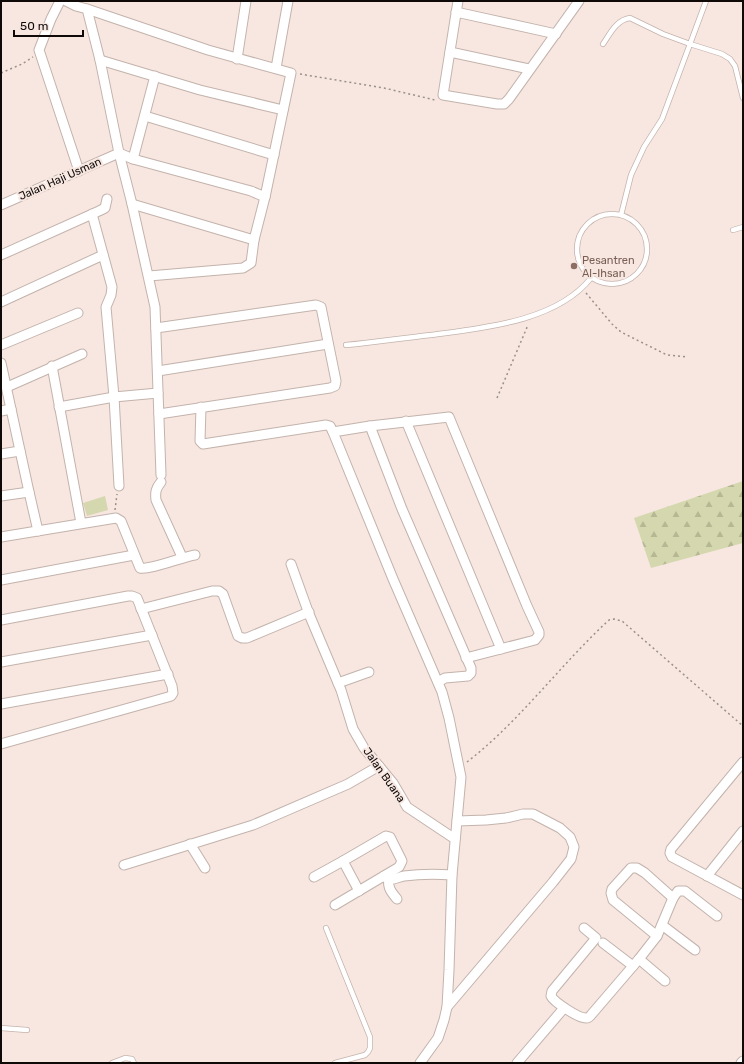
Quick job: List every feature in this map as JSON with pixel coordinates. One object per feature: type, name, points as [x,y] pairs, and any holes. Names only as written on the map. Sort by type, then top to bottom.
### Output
[{"type":"street","points":[[60,1],[39,50],[79,171]]},
{"type":"street","points":[[66,1],[76,6],[200,48],[291,73],[250,263],[243,268],[149,276]]},
{"type":"street","points":[[237,59],[246,1]]},
{"type":"street","points":[[276,68],[288,1]]},
{"type":"street","points":[[458,1],[443,95],[497,104],[504,104],[509,98],[579,1]]},
{"type":"street","points":[[87,9],[100,60],[119,153],[149,276],[155,307],[161,478],[155,494],[156,500],[182,557]]},
{"type":"street","points":[[456,12],[556,34]]},
{"type":"street","points":[[450,52],[530,69]]},
{"type":"street","points":[[100,60],[200,90],[283,110]]},
{"type":"street","points":[[133,159],[155,76]]},
{"type":"street","points":[[145,116],[274,155]]},
{"type":"street","points":[[119,153],[133,159],[252,191],[265,196]]},
{"type":"street","name":"Jalan Haji Usman","points":[[1,205],[119,153]]},
{"type":"street","points":[[1,255],[104,208],[107,199]]},
{"type":"street","points":[[132,204],[254,240]]},
{"type":"street","points":[[92,214],[112,287],[106,307],[114,397],[119,486]]},
{"type":"street","points":[[1,302],[103,255]]},
{"type":"street","points":[[156,328],[316,305],[321,307],[336,378],[335,386],[159,414]]},
{"type":"street","points":[[1,346],[78,313]]},
{"type":"street","points":[[158,371],[328,344]]},
{"type":"street","points":[[7,387],[82,354]]},
{"type":"street","points":[[1,363],[38,531]]},
{"type":"street","points":[[52,366],[81,523]]},
{"type":"street","points":[[59,407],[114,397],[158,393]]},
{"type":"street","points":[[201,407],[199,436],[200,442],[203,444],[326,425],[330,426],[393,579],[442,692],[462,777],[452,875],[447,1007],[438,1038],[420,1063]]},
{"type":"street","points":[[1,411],[11,409]]},
{"type":"street","points":[[333,432],[406,421],[449,417],[539,632],[539,635],[535,640],[466,658]]},
{"type":"street","points":[[406,421],[501,649]]},
{"type":"street","points":[[370,426],[402,508],[471,668],[468,676],[445,678],[438,682]]},
{"type":"street","points":[[1,454],[20,451]]},
{"type":"street","points":[[1,496],[29,492]]},
{"type":"street","points":[[1,537],[116,518],[120,521],[140,568],[146,569],[182,557],[195,555]]},
{"type":"street","points":[[1,580],[134,555]]},
{"type":"street","name":"Jalan Buana","points":[[291,564],[338,684],[353,729],[364,748],[393,784],[407,807],[455,839]]},
{"type":"street","points":[[141,609],[212,591],[218,591],[223,594],[238,636],[242,638],[247,638],[309,612]]},
{"type":"street","points":[[1,620],[132,596],[136,598],[152,635],[168,674],[173,693],[171,696],[1,744]]},
{"type":"street","points":[[1,662],[152,635]]},
{"type":"street","points":[[338,684],[369,672]]},
{"type":"street","points":[[1,704],[168,674]]},
{"type":"street","points":[[743,762],[670,851],[672,857],[743,895]]},
{"type":"street","points":[[124,865],[253,825],[348,784],[379,766]]},
{"type":"street","points":[[447,1007],[571,859],[574,847],[570,837],[560,828],[533,814],[523,814],[506,818],[486,820],[457,820]]},
{"type":"street","points":[[707,876],[743,831]]},
{"type":"street","points":[[314,877],[381,838],[386,836],[390,837],[402,859],[402,863],[399,867],[386,878],[335,905]]},
{"type":"street","points":[[190,844],[205,868]]},
{"type":"street","points":[[343,861],[359,891]]},
{"type":"street","points":[[656,936],[613,900],[611,897],[612,889],[631,868],[637,868],[673,898]]},
{"type":"street","points":[[386,878],[431,874],[452,875]]},
{"type":"street","points":[[386,878],[390,890],[397,899]]},
{"type":"street","points":[[584,928],[596,938],[551,993],[554,1000],[564,1008],[581,1017],[589,1017],[636,963],[656,936],[673,898],[678,892],[685,891],[717,916]]},
{"type":"street","points":[[662,925],[695,950]]},
{"type":"street","points":[[603,943],[665,981]]},
{"type":"street","points":[[517,1063],[564,1008]]},
{"type":"lane","points":[[621,215],[631,175],[644,147],[662,119],[706,1]]},
{"type":"lane","points":[[603,44],[619,22],[630,18],[663,34],[722,54],[730,59],[735,66],[743,98]]},
{"type":"lane","points":[[607,214],[621,215],[633,221],[643,231],[648,244],[647,258],[641,270],[630,280],[617,284],[603,284],[591,278],[581,267],[576,254],[577,240],[583,228],[594,218],[607,214]]},
{"type":"lane","points":[[733,230],[743,227]]},
{"type":"lane","points":[[346,346],[480,328],[532,316],[567,299],[582,288],[591,278]]},
{"type":"lane","points":[[326,928],[370,1037],[371,1043],[368,1052],[365,1055],[335,1063]]},
{"type":"lane","points":[[1,1028],[26,1030]]},
{"type":"lane","points":[[112,1063],[125,1058],[132,1059],[134,1063]]},
{"type":"path","points":[[1,73],[34,57],[39,50]]},
{"type":"path","points":[[291,73],[363,84],[435,100]]},
{"type":"path","points":[[582,288],[612,324],[621,332],[667,355],[687,357]]},
{"type":"path","points":[[496,398],[532,316]]},
{"type":"path","points":[[116,518],[116,503],[119,486]]},
{"type":"path","points":[[459,768],[496,738],[539,694],[588,639],[609,620],[614,619],[622,621],[743,726]]},
{"type":"green space","points":[[743,481],[743,543],[651,568],[634,518]]},
{"type":"green space","points":[[105,496],[108,510],[87,516],[83,503]]},
{"type":"place","name":"Pesantren Al-Ihsan","points":[[574,266]]}]
